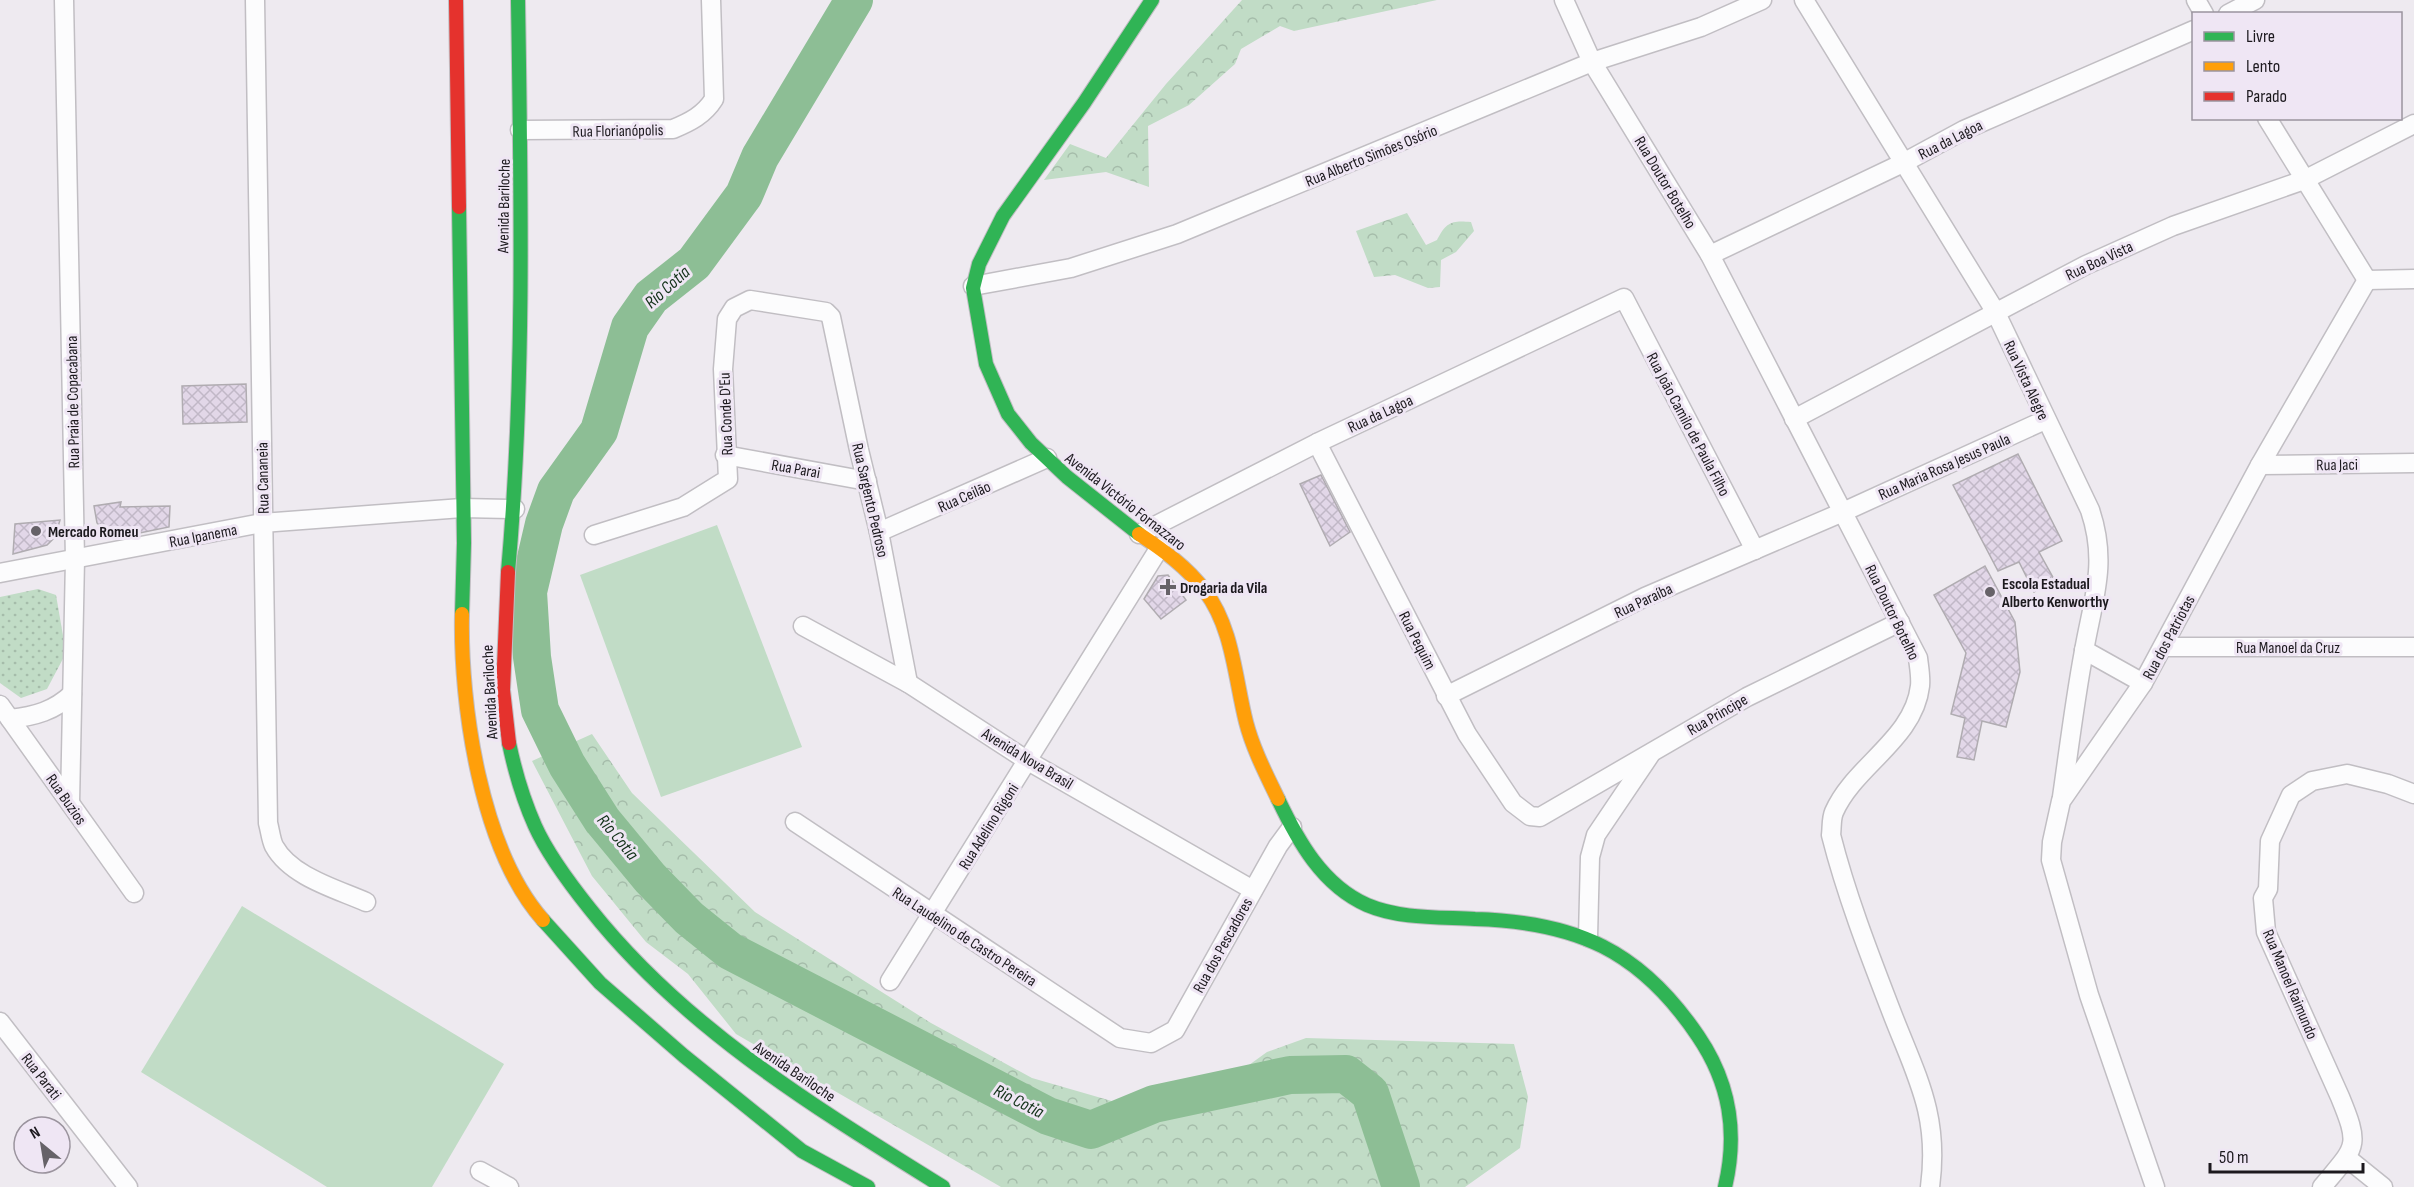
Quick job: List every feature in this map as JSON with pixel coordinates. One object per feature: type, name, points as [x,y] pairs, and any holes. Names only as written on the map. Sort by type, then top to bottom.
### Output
[{"type":"main road","name":"Avenida Bariloche","points":[[456,0],[462,626],[466,712],[487,806],[510,870],[540,917],[600,984],[684,1056],[802,1151],[868,1187]]},
{"type":"main road","name":"Avenida Bariloche","points":[[518,0],[520,130],[515,509],[509,539],[502,644],[506,732],[515,779],[534,826],[577,898],[608,933],[671,995],[732,1047],[879,1148],[943,1187]]},
{"type":"main road","name":"Avenida Victório Fornazzaro","points":[[1152,0],[1086,99],[1024,185],[985,250],[973,286],[979,335],[987,369],[999,399],[1014,426],[1047,458],[1101,506],[1176,560],[1207,593],[1228,641],[1248,729],[1292,827],[1327,878],[1361,902],[1398,915],[1436,920],[1504,920],[1588,937],[1625,955],[1665,991],[1697,1034],[1721,1074],[1734,1121],[1733,1157],[1725,1187]]},
{"type":"main road","points":[[802,1151],[835,1187]]},
{"type":"street","name":"Rua Praia de Copacabana","points":[[64,0],[75,559],[70,803]]},
{"type":"street","name":"Rua Cananeia","points":[[255,0],[268,823],[274,846],[291,865],[317,881],[366,902]]},
{"type":"street","name":"Rua Florianópolis","points":[[520,130],[673,129],[692,121],[708,108],[714,99],[711,0]]},
{"type":"street","name":"Rua Doutor Botelho","points":[[1564,0],[1592,62],[1710,255],[1918,658],[1920,686],[1915,704],[1899,732],[1846,793],[1833,814],[1831,835],[1872,960],[1926,1101],[1933,1134],[1930,1187]]},
{"type":"street","name":"Rua Alberto Simões Osório","points":[[973,286],[1071,268],[1177,234],[1592,62],[1701,27],[1762,0]]},
{"type":"street","name":"Rua Vista Alegre","points":[[1804,0],[1995,311],[2045,420],[2090,510],[2097,531],[2100,573],[2084,650],[2061,801]]},
{"type":"street","points":[[2232,12],[2255,0]]},
{"type":"street","name":"Rua da Lagoa","points":[[1710,255],[1905,162],[1964,130],[2192,30]]},
{"type":"street","points":[[2268,120],[2367,280],[2414,279]]},
{"type":"street","name":"Rua Boa Vista","points":[[1794,419],[2086,265],[2173,226],[2304,180],[2414,124]]},
{"type":"street","name":"Rua dos Patriotas","points":[[2155,1187],[2088,995],[2051,860],[2052,842],[2061,801],[2143,683],[2260,465],[2367,280]]},
{"type":"street","name":"Rua da Lagoa","points":[[1139,534],[1317,443],[1624,298]]},
{"type":"street","name":"Rua João Camilo de Paula Filho","points":[[1624,298],[1755,550]]},
{"type":"street","name":"Rua Conde D'Eu","points":[[594,535],[683,507],[728,479],[725,456],[724,335],[727,320],[734,308],[750,300],[826,312],[831,317]]},
{"type":"street","name":"Rua Sargento Pedroso","points":[[831,317],[879,532],[908,683]]},
{"type":"street","name":"Rua Maria Rosa Jesus Paula","points":[[1843,512],[2045,420]]},
{"type":"street","name":"Rua Pequim","points":[[1317,443],[1467,734],[1513,803],[1530,816],[1540,817]]},
{"type":"street","name":"Rua Parai","points":[[725,456],[867,481]]},
{"type":"street","name":"Rua Ceilão","points":[[879,532],[1047,458]]},
{"type":"street","name":"Rua Jaci","points":[[2260,465],[2414,464]]},
{"type":"street","name":"Rua Ipanema","points":[[0,573],[262,523],[462,508],[515,509]]},
{"type":"street","name":"Rua Paraíba","points":[[1446,696],[1645,597],[1843,512]]},
{"type":"street","name":"Rua Adelino Rigoni","points":[[890,981],[1160,547]]},
{"type":"street","name":"Rua Principe","points":[[1540,817],[1747,697],[1900,622]]},
{"type":"street","name":"Avenida Nova Brasil","points":[[803,626],[908,683],[1028,761],[1253,890]]},
{"type":"street","name":"Rua Manoel da Cruz","points":[[2163,648],[2414,647]]},
{"type":"street","points":[[2084,650],[2143,683]]},
{"type":"street","points":[[5,712],[46,712],[60,705],[72,694]]},
{"type":"street","name":"Rua Buzios","points":[[5,712],[134,893]]},
{"type":"street","points":[[1588,937],[1590,857],[1596,835],[1653,752]]},
{"type":"street","name":"Rua Manoel Raimundo","points":[[2346,1158],[2354,1143],[2350,1121],[2266,932],[2263,898],[2268,889],[2270,841],[2291,795],[2312,781],[2347,774],[2388,784],[2414,795]]},
{"type":"street","name":"Rua Laudelino de Castro Pereira","points":[[795,822],[1120,1038],[1139,1043]]},
{"type":"street","name":"Rua dos Pescadores","points":[[1139,1043],[1151,1043],[1175,1030],[1253,890],[1292,827]]},
{"type":"street","name":"Rua Parati","points":[[0,1022],[128,1187]]},
{"type":"street","points":[[2322,1187],[2346,1158],[2383,1187]]},
{"type":"street","points":[[480,1171],[508,1187]]},
{"type":"green space","points":[[1242,0],[1437,0],[1294,31],[1280,26],[1241,49],[1235,64],[1189,105],[1148,126],[1149,187],[1106,172],[1044,180],[1070,144],[1106,158],[1166,84]]},
{"type":"green space","points":[[1407,213],[1426,245],[1437,240],[1443,229],[1450,224],[1459,221],[1471,222],[1474,231],[1456,252],[1441,260],[1440,287],[1428,288],[1395,275],[1374,277],[1356,231]]},
{"type":"green space","points":[[717,525],[802,747],[661,797],[580,575]]},
{"type":"green space","points":[[38,589],[56,595],[66,653],[47,689],[21,698],[0,683],[0,597]]},
{"type":"green space","points":[[592,734],[632,793],[755,912],[931,1023],[1032,1078],[1174,1119],[1267,1052],[1306,1038],[1514,1044],[1528,1097],[1520,1148],[1465,1187],[1001,1187],[736,1034],[688,974],[646,942],[592,876],[532,761]]},
{"type":"green space","points":[[242,906],[504,1064],[432,1187],[327,1187],[141,1072]]},
{"type":"building","points":[[246,384],[247,422],[183,424],[182,386]]},
{"type":"building","points":[[2018,454],[2062,541],[2039,552],[2055,581],[2034,592],[2019,562],[1998,571],[1953,485]]},
{"type":"building","points":[[1321,475],[1350,532],[1330,546],[1300,484]]},
{"type":"building","points":[[121,502],[120,507],[170,506],[169,527],[125,536],[108,534],[97,523],[94,506]]},
{"type":"building","name":"Mercado Romeu","points":[[60,520],[55,537],[47,545],[13,554],[15,524]]},
{"type":"building","points":[[1985,566],[2015,622],[2020,672],[2006,727],[1982,721],[1974,760],[1957,757],[1965,718],[1951,714],[1966,653],[1934,595]]},
{"type":"building","points":[[1168,575],[1186,600],[1161,619],[1144,599],[1158,576]]},
{"type":"waterway","name":"Rio Cotia","points":[[854,0],[760,157],[744,195],[694,263],[651,297],[630,327],[599,431],[556,491],[544,524],[528,592],[532,657],[540,710],[567,765],[602,820],[650,878],[689,918],[730,951],[1048,1116],[1091,1130],[1154,1104],[1290,1075],[1346,1074],[1370,1093],[1401,1187]]},
{"type":"traffic: fast","points":[[508,572],[517,429],[521,286],[518,0]]},
{"type":"traffic: fast","points":[[1139,534],[1067,477],[1031,443],[1008,414],[986,364],[973,288],[979,264],[1003,216],[1084,103],[1152,0]]},
{"type":"traffic: fast","points":[[459,207],[464,543],[462,614]]},
{"type":"traffic: fast","points":[[509,743],[523,796],[546,848],[582,899],[627,952],[667,992],[754,1063],[847,1127],[943,1187]]},
{"type":"traffic: fast","points":[[1278,799],[1303,846],[1324,874],[1337,886],[1367,905],[1406,915],[1511,921],[1544,926],[1603,946],[1629,962],[1653,982],[1676,1006],[1698,1036],[1718,1072],[1731,1127],[1731,1147],[1725,1187]]},
{"type":"traffic: fast","points":[[543,920],[600,983],[684,1056],[802,1151],[868,1187]]},
{"type":"traffic: slow","points":[[1139,534],[1183,567],[1198,582],[1214,605],[1222,621],[1232,654],[1249,732],[1278,799]]},
{"type":"traffic: slow","points":[[462,614],[465,690],[478,775],[504,855],[522,890],[543,920]]},
{"type":"traffic: jam","points":[[456,0],[459,207]]},
{"type":"traffic: jam","points":[[508,572],[503,690],[509,743]]},
{"type":"place","name":"Mercado Romeu","points":[[36,531]]},
{"type":"place","name":"Drogaria da Vila","points":[[1168,587]]},
{"type":"place","name":"Escola Estadual Alberto Kenworthy","points":[[1990,592]]}]
